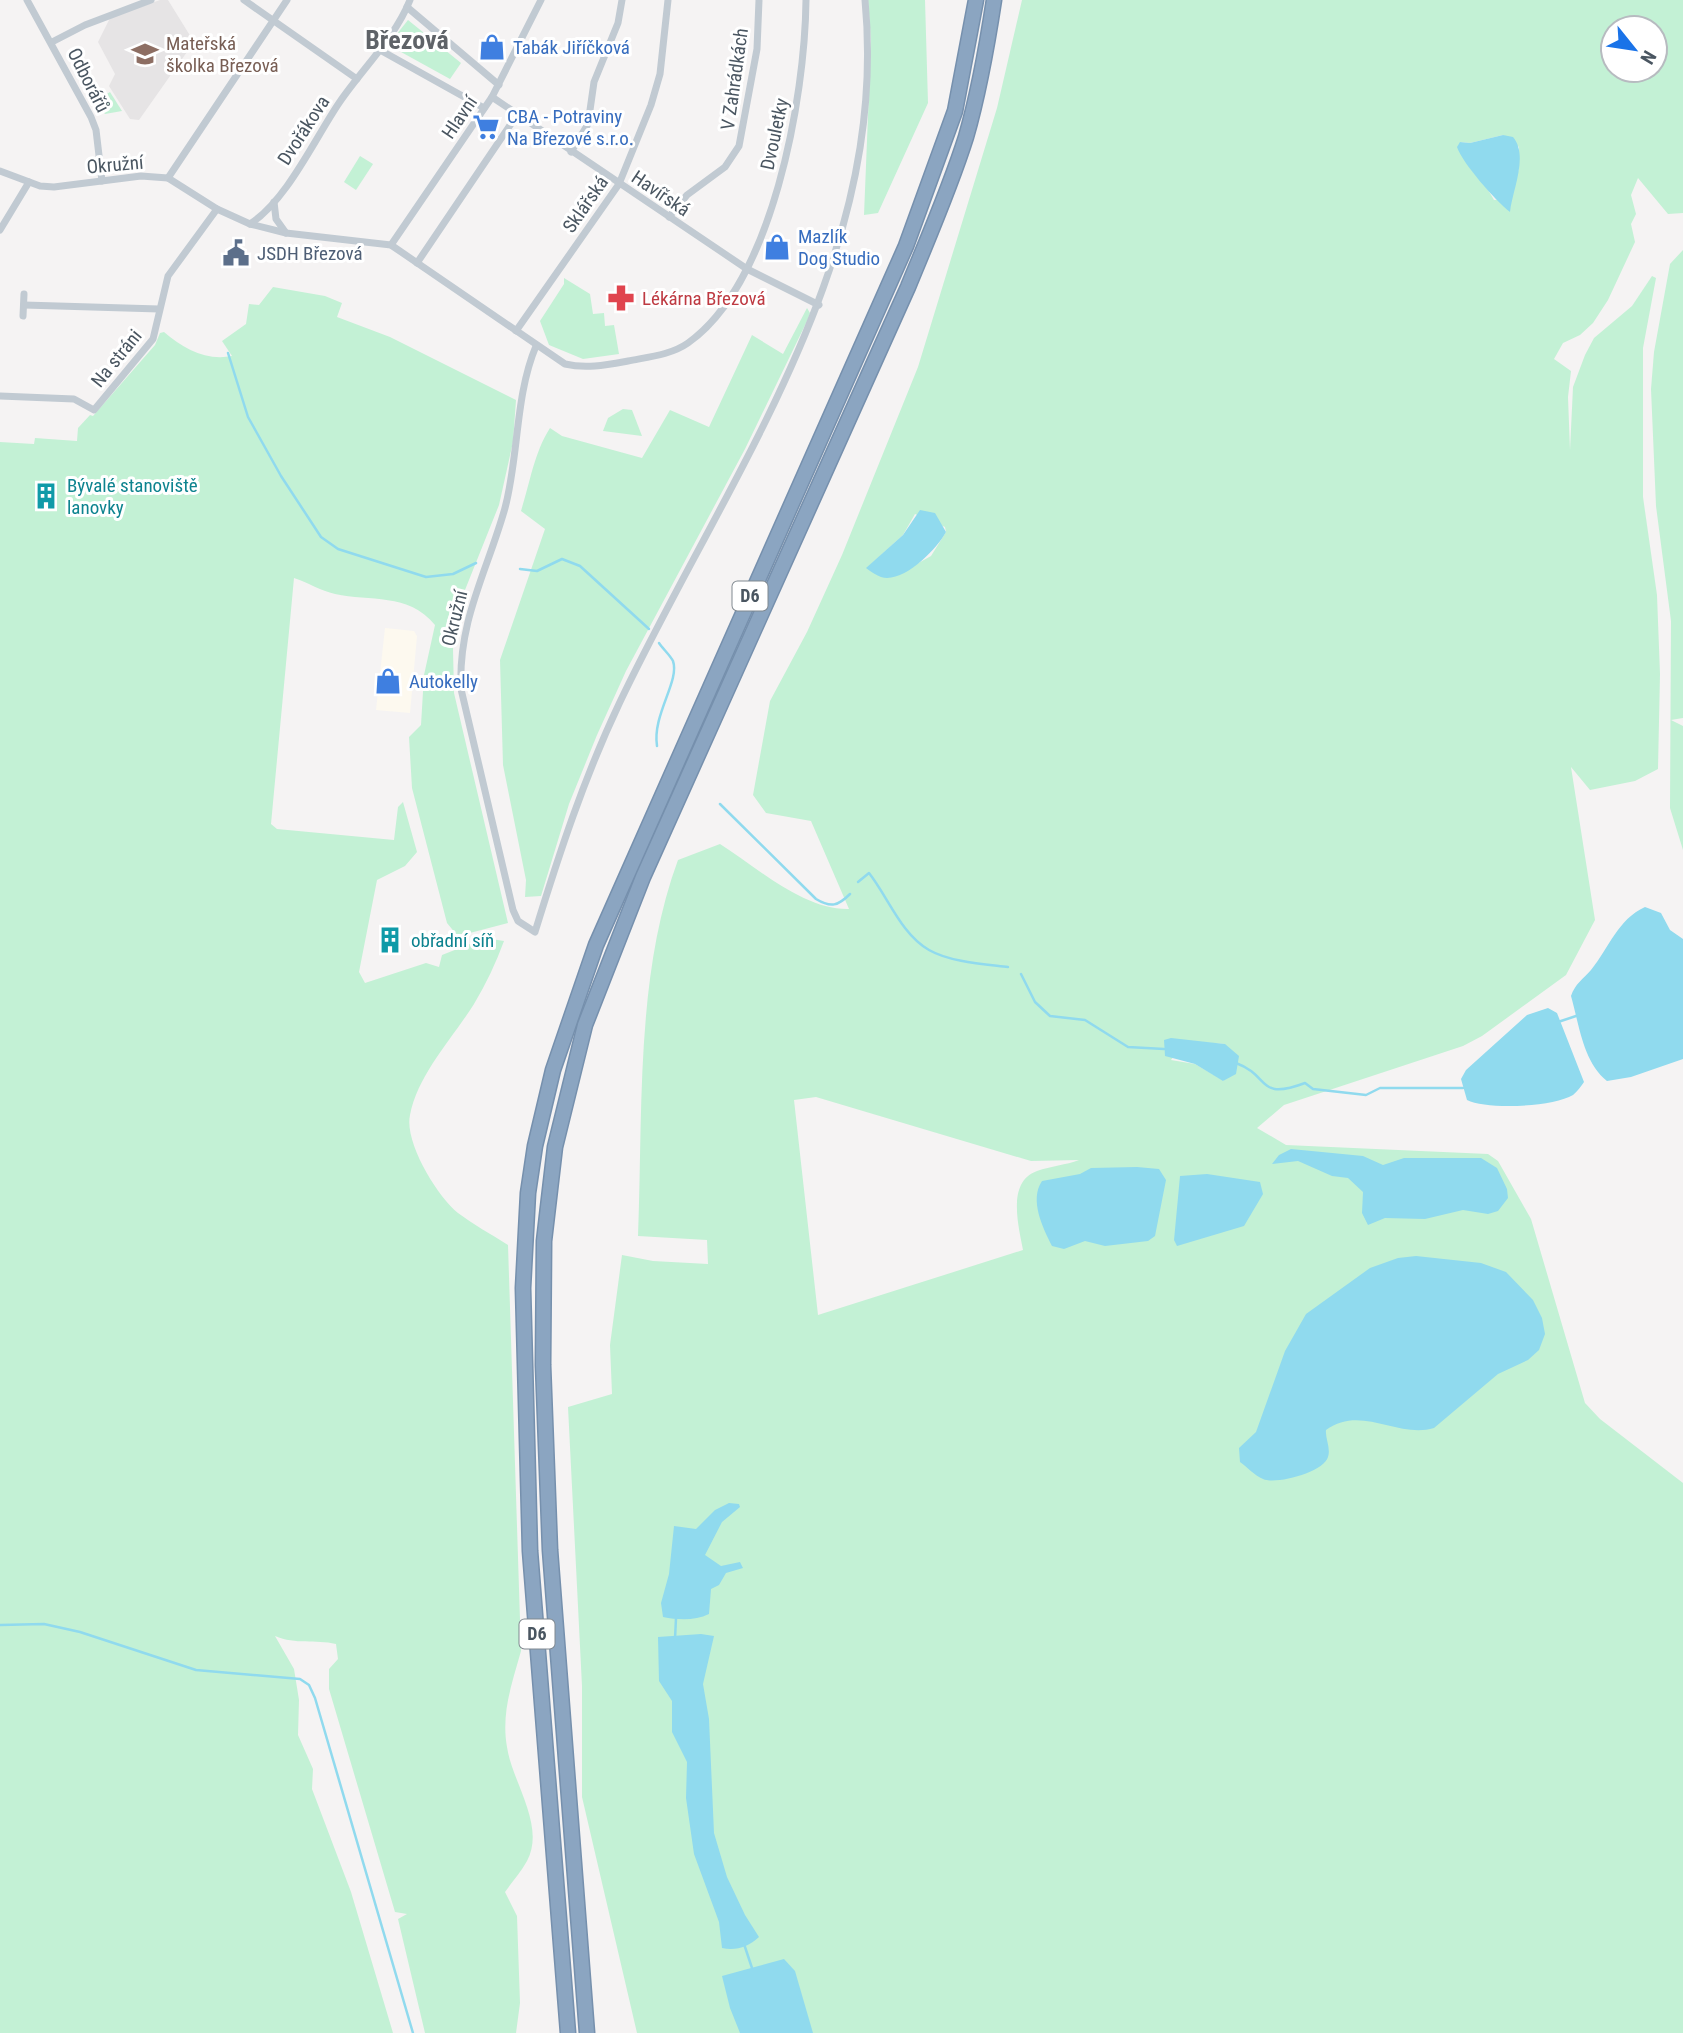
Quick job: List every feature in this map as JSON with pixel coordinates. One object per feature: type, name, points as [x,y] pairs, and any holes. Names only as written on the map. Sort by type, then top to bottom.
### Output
[{"type":"highway","name":"D6","points":[[568,2033],[530,1551],[524,1233],[528,1192],[553,1070],[596,945],[906,246],[955,111],[976,0]]},
{"type":"highway","name":"D6","points":[[587,2033],[550,1550],[543,1365],[544,1241],[548,1195],[561,1115],[585,1025],[643,877],[942,204],[965,137],[982,75],[994,0]]},
{"type":"street","name":"Odborářů","points":[[27,0],[96,130],[102,181]]},
{"type":"street","points":[[52,43],[85,25],[151,0]]},
{"type":"street","points":[[244,0],[357,79]]},
{"type":"street","points":[[168,178],[287,0]]},
{"type":"street","name":"Hlavní","points":[[391,245],[492,97],[541,0]]},
{"type":"street","points":[[571,152],[588,124],[594,82],[618,23],[622,0]]},
{"type":"street","name":"Sklářská","points":[[516,331],[620,184],[647,116],[660,74],[668,0]]},
{"type":"street","name":"V Zahrádkách","points":[[669,217],[687,195],[725,167],[739,146],[757,49],[759,0]]},
{"type":"street","name":"Dvouletky","points":[[747,269],[776,197],[796,110],[805,41],[806,0]]},
{"type":"street","points":[[819,304],[842,235],[861,142],[867,78],[865,0]]},
{"type":"street","points":[[408,4],[499,85]]},
{"type":"street","name":"Dvořákova","points":[[250,224],[274,202],[357,79],[380,50],[408,4]]},
{"type":"street","points":[[380,50],[484,108]]},
{"type":"street","name":"Havířská","points":[[492,97],[747,269],[819,304]]},
{"type":"street","points":[[417,263],[517,115]]},
{"type":"street","name":"Okružní","points":[[0,172],[54,187],[141,176],[168,178],[217,209],[250,224],[286,233],[391,245],[565,364],[590,367],[672,352],[688,344],[704,329],[747,269]]},
{"type":"street","points":[[0,230],[29,182]]},
{"type":"street","points":[[274,202],[276,219],[286,233]]},
{"type":"street","name":"Na stráni","points":[[0,396],[74,399],[93,410],[153,339],[168,276],[217,209]]},
{"type":"street","points":[[23,316],[24,294]]},
{"type":"street","name":"Okružní","points":[[536,346],[527,367],[519,435],[505,508],[467,617],[460,665],[461,689],[513,910],[518,921],[535,932],[576,802],[595,756],[620,702],[779,395],[819,304]]},
{"type":"street","name":"Na stráni","points":[[24,305],[159,309]]},
{"type":"shaded area","name":"Mateřská školka Březová","points":[[160,0],[168,0],[194,42],[139,120],[130,119],[109,86],[115,74],[98,42],[110,18]]},
{"type":"shaded area","points":[[385,628],[414,631],[417,636],[410,713],[376,710]]},
{"type":"green space","points":[[868,0],[925,0],[928,103],[878,213],[864,215],[871,41]]},
{"type":"green space","points":[[1022,0],[1683,0],[1683,213],[1668,214],[1638,178],[1631,195],[1636,214],[1631,224],[1635,242],[1608,300],[1593,323],[1580,335],[1563,343],[1554,359],[1571,371],[1568,397],[1570,450],[1573,387],[1585,355],[1594,338],[1632,306],[1652,276],[1656,278],[1643,348],[1643,497],[1657,595],[1660,674],[1658,769],[1635,781],[1590,790],[1571,767],[1595,920],[1566,975],[1482,1036],[1463,1046],[1284,1105],[1257,1128],[1286,1145],[1488,1154],[1498,1161],[1531,1219],[1585,1403],[1600,1419],[1683,1483],[1683,2033],[637,2033],[582,1797],[582,1686],[568,1407],[612,1394],[610,1345],[622,1255],[653,1261],[708,1264],[707,1240],[638,1236],[648,998],[664,904],[678,860],[720,844],[798,895],[815,903],[849,909],[811,821],[766,813],[753,795],[770,701],[807,632],[842,555],[918,367],[997,108]],"holes":[[[1503,135],[1519,147],[1519,168],[1511,199],[1494,200],[1470,167],[1460,142],[1470,143]],[[915,514],[945,527],[946,532],[931,556],[897,575],[870,565],[903,535]],[[1185,1041],[1225,1044],[1224,1081],[1195,1064],[1171,1060]],[[816,1097],[1031,1161],[1079,1160],[1037,1171],[1021,1185],[1017,1218],[1023,1250],[818,1315],[794,1100]]]},
{"type":"green space","points":[[408,20],[461,63],[450,79],[389,44]]},
{"type":"green space","points":[[110,92],[122,111],[105,114],[95,101]]},
{"type":"green space","points":[[360,156],[373,164],[356,190],[344,182]]},
{"type":"green space","points":[[1683,250],[1683,718],[1671,720],[1683,726],[1683,850],[1670,808],[1671,621],[1656,506],[1651,389],[1654,352],[1670,264]]},
{"type":"green space","points":[[564,278],[590,294],[593,314],[604,313],[605,326],[614,325],[619,354],[583,359],[549,345],[540,321],[564,284]]},
{"type":"green space","points":[[273,287],[325,296],[342,303],[337,317],[390,337],[516,400],[513,442],[499,505],[461,600],[453,649],[454,693],[508,923],[456,934],[447,923],[412,788],[409,737],[421,725],[424,675],[435,625],[413,607],[388,600],[335,594],[294,578],[271,824],[277,829],[394,840],[398,807],[403,802],[417,852],[405,866],[377,880],[359,972],[365,983],[426,963],[439,967],[442,955],[485,938],[504,941],[478,996],[420,1085],[409,1126],[424,1168],[450,1205],[508,1245],[521,1651],[508,1698],[505,1722],[510,1761],[526,1804],[533,1833],[527,1861],[505,1892],[517,1916],[520,2003],[516,2033],[425,2033],[398,1919],[407,1914],[395,1912],[329,1689],[329,1669],[338,1659],[336,1644],[275,1636],[294,1669],[299,1700],[298,1735],[313,1769],[312,1789],[351,1892],[393,2033],[0,2033],[0,442],[34,444],[35,438],[77,441],[78,428],[90,415],[93,416],[155,345],[160,333],[164,332],[179,344],[204,355],[232,356],[222,341],[246,324],[249,304],[259,305]]},
{"type":"green space","points":[[807,308],[810,313],[808,319],[745,449],[626,671],[597,735],[569,804],[541,896],[525,897],[526,880],[503,765],[500,660],[545,529],[521,511],[536,458],[545,438],[550,428],[562,436],[642,458],[670,410],[709,427],[752,335],[783,354]]},
{"type":"green space","points":[[623,409],[632,410],[642,436],[603,431],[608,418]]},
{"type":"water","points":[[1503,135],[1513,137],[1520,154],[1510,212],[1480,181],[1457,147],[1460,142],[1470,143]]},
{"type":"water","points":[[920,510],[935,513],[946,532],[935,547],[918,564],[890,578],[881,577],[866,568],[903,535]]},
{"type":"water","points":[[1645,907],[1661,913],[1670,930],[1683,939],[1683,1059],[1631,1077],[1607,1081],[1592,1064],[1587,1053],[1571,996],[1621,926]]},
{"type":"water","points":[[1548,1008],[1557,1013],[1584,1082],[1578,1090],[1564,1099],[1536,1104],[1504,1106],[1467,1100],[1461,1079],[1466,1070],[1527,1015]]},
{"type":"water","points":[[1171,1038],[1225,1044],[1239,1056],[1236,1074],[1223,1081],[1195,1064],[1165,1056],[1164,1040]]},
{"type":"water","points":[[1291,1149],[1363,1156],[1383,1165],[1404,1158],[1481,1158],[1497,1168],[1507,1189],[1508,1198],[1498,1211],[1488,1214],[1463,1210],[1425,1219],[1385,1218],[1368,1225],[1362,1213],[1363,1192],[1348,1178],[1332,1176],[1298,1161],[1272,1164],[1279,1155]]},
{"type":"water","points":[[1091,1168],[1159,1169],[1166,1180],[1155,1236],[1148,1241],[1105,1246],[1085,1241],[1064,1249],[1052,1246],[1041,1223],[1037,1205],[1038,1189],[1042,1181],[1080,1174]]},
{"type":"water","points":[[1207,1174],[1260,1182],[1263,1194],[1244,1226],[1177,1246],[1174,1240],[1180,1176]]},
{"type":"water","points":[[1416,1256],[1481,1263],[1506,1272],[1533,1300],[1542,1318],[1545,1334],[1539,1350],[1528,1360],[1498,1374],[1434,1428],[1407,1429],[1353,1420],[1339,1423],[1326,1430],[1329,1454],[1318,1468],[1299,1476],[1278,1480],[1263,1479],[1254,1474],[1240,1462],[1239,1448],[1256,1432],[1285,1351],[1306,1314],[1370,1268],[1398,1258]]},
{"type":"water","points":[[729,1503],[739,1504],[740,1507],[722,1522],[705,1555],[721,1566],[740,1562],[743,1568],[726,1573],[719,1585],[711,1589],[709,1614],[686,1619],[663,1617],[661,1603],[669,1574],[674,1526],[696,1529],[715,1510]]},
{"type":"water","points":[[701,1634],[714,1636],[703,1684],[709,1719],[714,1833],[727,1877],[759,1937],[746,1946],[727,1949],[722,1948],[719,1922],[694,1854],[686,1798],[687,1762],[672,1732],[672,1701],[659,1681],[658,1637]]},
{"type":"water","points":[[784,1959],[795,1971],[813,2033],[740,2033],[722,1976]]},
{"type":"waterway","points":[[228,353],[248,417],[281,476],[321,537],[338,549],[426,577],[453,574],[476,563]]},
{"type":"waterway","points":[[520,569],[537,571],[562,559],[580,566],[649,629]]},
{"type":"waterway","points":[[657,746],[658,722],[674,669],[672,659],[659,643]]},
{"type":"waterway","points":[[720,804],[816,899],[826,904],[834,904],[850,894]]},
{"type":"waterway","points":[[858,882],[869,873],[910,935],[929,950],[957,960],[1008,967]]},
{"type":"waterway","points":[[1021,974],[1035,1002],[1050,1016],[1085,1020],[1128,1047],[1164,1049]]},
{"type":"waterway","points":[[1558,1022],[1579,1015]]},
{"type":"waterway","points":[[1236,1063],[1247,1068],[1266,1085],[1279,1089],[1305,1083],[1313,1089],[1366,1095],[1380,1088],[1463,1088]]},
{"type":"waterway","points":[[675,1639],[676,1618]]},
{"type":"waterway","points":[[0,1625],[44,1624],[80,1632],[196,1670],[300,1679],[309,1685],[413,2033]]},
{"type":"waterway","points":[[744,1944],[752,1968]]},
{"type":"place","name":"Tabák Jiříčková","points":[[492,47]]},
{"type":"place","name":"Mateřská školka Březová","points":[[145,54]]},
{"type":"place","name":"CBA - Potraviny Na Březové s.r.o.","points":[[486,127]]},
{"type":"place","name":"Mazlík Dog Studio","points":[[777,247]]},
{"type":"place","name":"JSDH Březová","points":[[236,253]]},
{"type":"place","name":"Lékárna Březová","points":[[621,298]]},
{"type":"place","name":"Bývalé stanoviště lanovky","points":[[46,496]]},
{"type":"place","name":"Autokelly","points":[[388,681]]},
{"type":"place","name":"obřadní síň","points":[[390,940]]},
{"type":"district","name":"Březová","points":[[407,40]]}]
